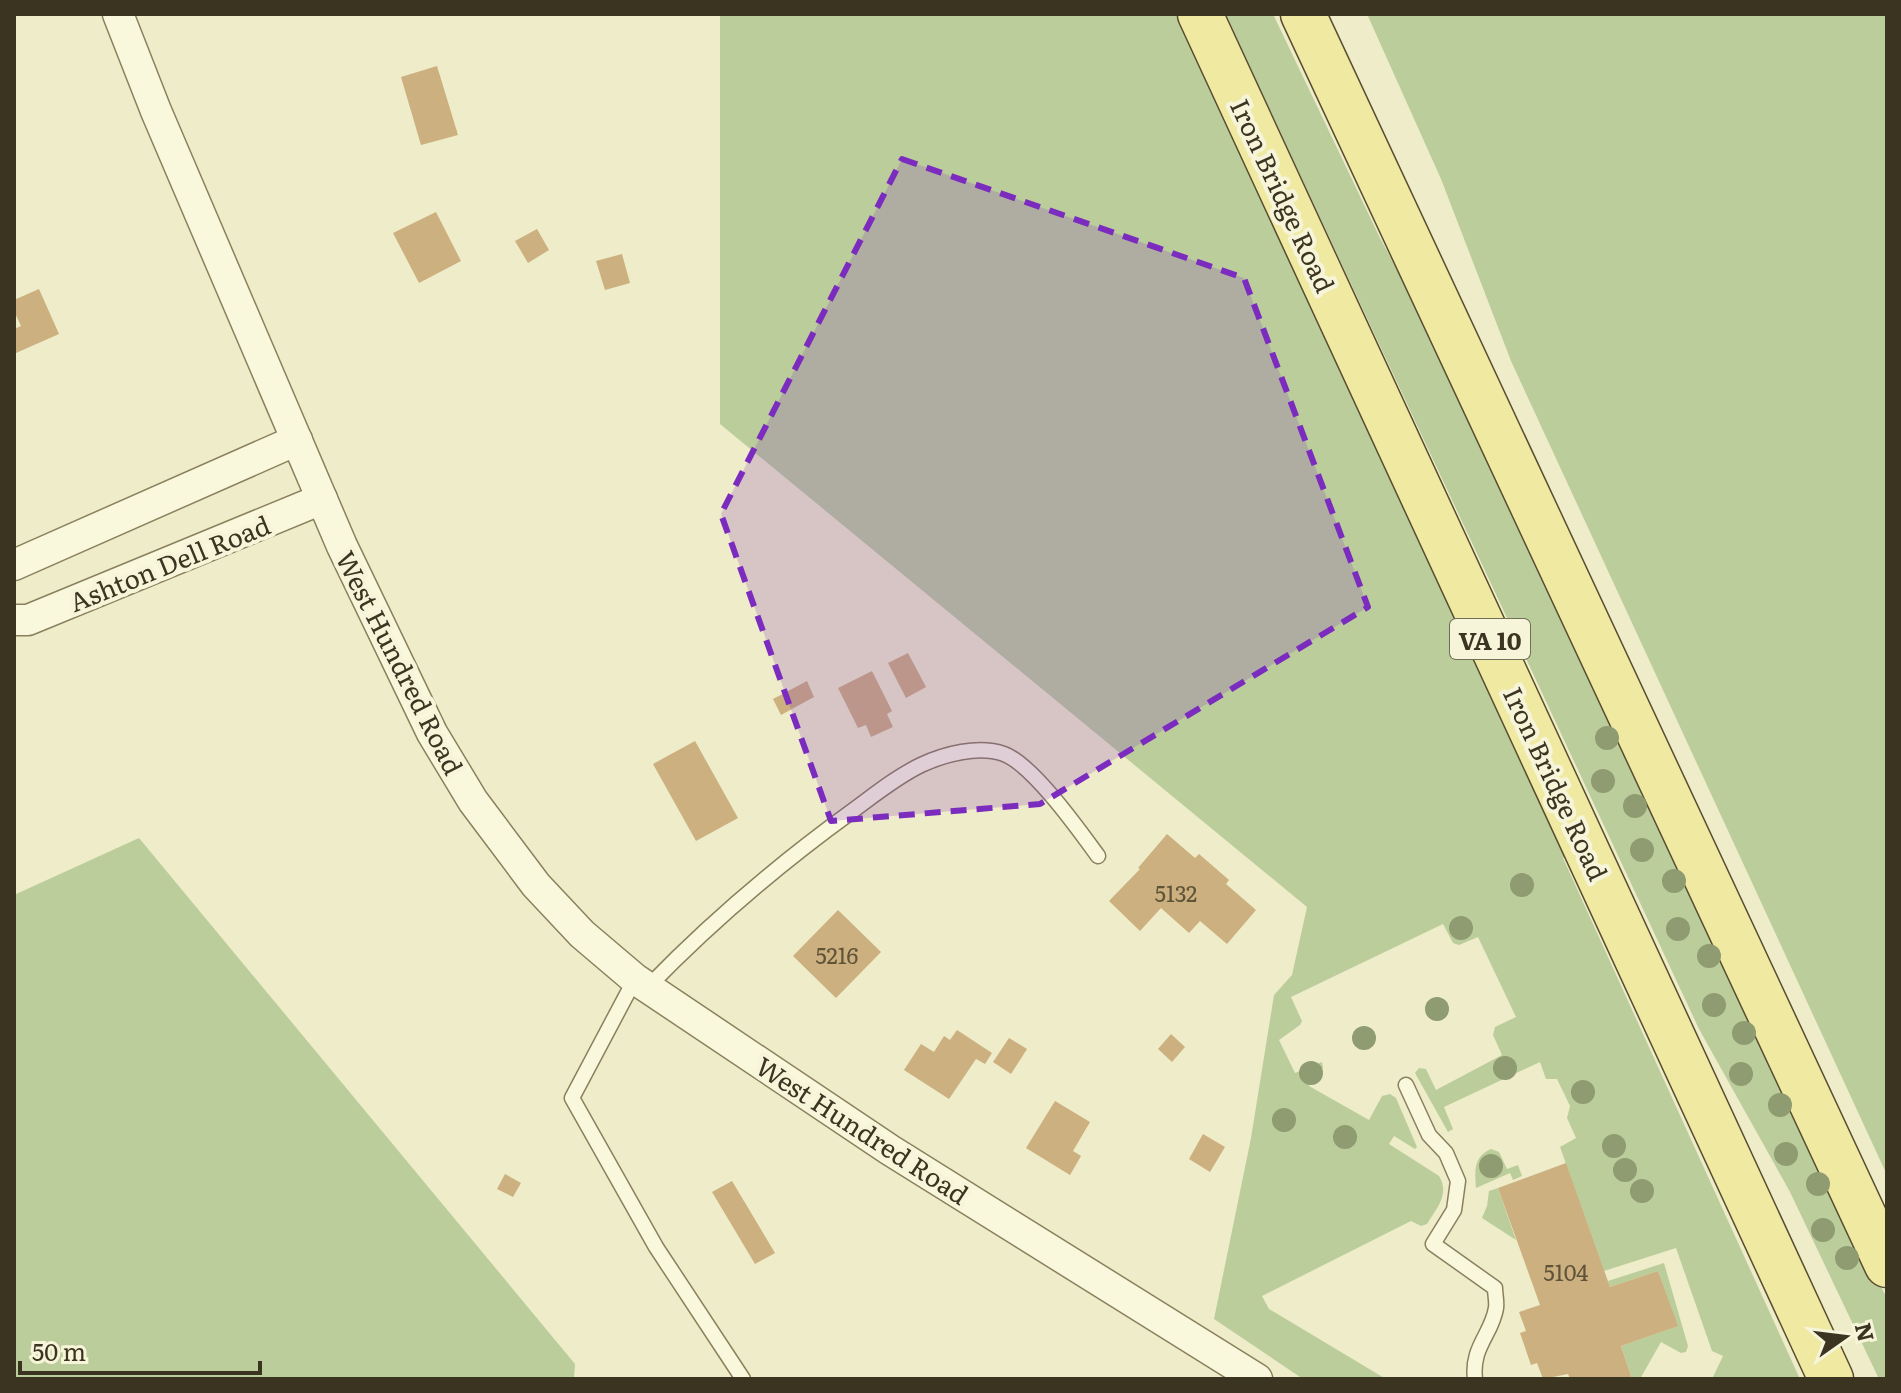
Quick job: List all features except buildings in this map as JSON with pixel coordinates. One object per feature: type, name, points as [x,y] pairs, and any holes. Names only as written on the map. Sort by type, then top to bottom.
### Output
[{"type":"main road","name":"Iron Bridge Road","points":[[1200,14],[1831,1379]]},
{"type":"main road","points":[[1303,14],[1887,1265]]},
{"type":"street","name":"West Hundred Road","points":[[118,14],[156,111],[322,499],[432,733],[473,801],[536,885],[582,934],[642,983],[890,1150],[1257,1379]]},
{"type":"street","points":[[14,565],[297,440]]},
{"type":"street","name":"Ashton Dell Road","points":[[14,620],[28,620],[322,499]]},
{"type":"lane","points":[[743,1379],[656,1247],[572,1098],[642,983],[822,833],[922,764],[969,750],[1003,754],[1017,762],[1055,799],[1098,856]]},
{"type":"lane","points":[[1406,1085],[1429,1135],[1446,1153],[1458,1181],[1454,1210],[1433,1244],[1495,1288],[1496,1309],[1479,1345],[1475,1379]]},
{"type":"highlighted area","points":[[902,159],[1244,278],[1368,607],[1040,804],[831,821],[721,514]]},
{"type":"green space","points":[[720,14],[1198,14],[1584,847],[1563,858],[1800,1379],[1712,1379],[1723,1356],[1712,1351],[1676,1248],[1604,1271],[1560,1147],[1576,1138],[1567,1118],[1570,1106],[1557,1079],[1546,1079],[1540,1062],[1444,1107],[1453,1129],[1448,1132],[1415,1073],[1419,1068],[1426,1069],[1436,1090],[1502,1055],[1493,1035],[1495,1027],[1516,1017],[1478,937],[1459,945],[1453,943],[1443,924],[1291,997],[1302,1021],[1279,1040],[1295,1073],[1322,1062],[1323,1068],[1309,1086],[1369,1120],[1382,1096],[1390,1094],[1396,1098],[1417,1147],[1415,1149],[1394,1136],[1389,1144],[1439,1176],[1442,1183],[1441,1201],[1427,1224],[1421,1226],[1411,1221],[1262,1296],[1269,1309],[1386,1379],[1303,1379],[1214,1319],[1251,1138],[1274,995],[1292,975],[1307,907],[720,424]]},
{"type":"green space","points":[[1225,14],[1273,14],[1380,238],[1476,415],[1887,1299],[1887,1379],[1879,1379],[1790,1192],[1699,1029]]},
{"type":"green space","points":[[1367,14],[1887,14],[1887,1175],[1511,361],[1441,179]]},
{"type":"green space","points":[[139,838],[575,1364],[574,1379],[14,1379],[14,895]]},
{"type":"green space","points":[[1491,1149],[1499,1152],[1507,1169],[1518,1165],[1522,1176],[1513,1180],[1510,1173],[1476,1188],[1478,1160]]},
{"type":"green space","points":[[1498,1188],[1516,1240],[1482,1218],[1489,1191]]},
{"type":"green space","points":[[1664,1263],[1688,1346],[1686,1352],[1681,1353],[1661,1342],[1640,1379],[1632,1379],[1621,1346],[1677,1326],[1658,1271],[1610,1287],[1608,1281]]}]
